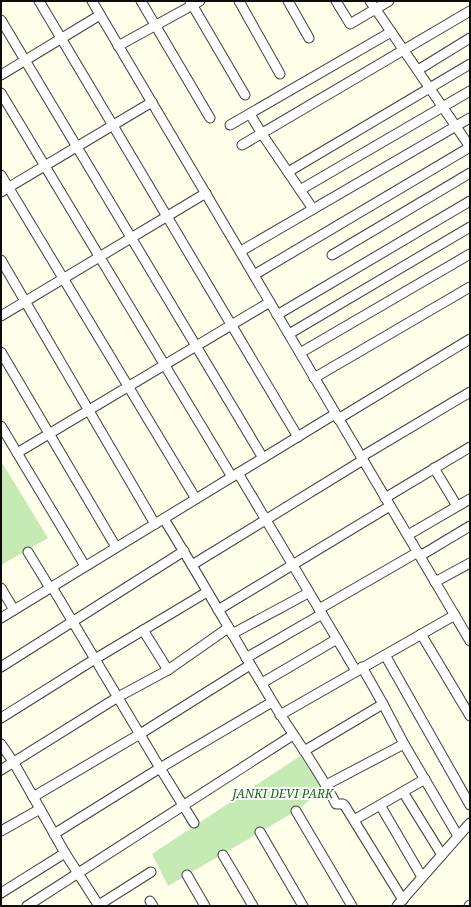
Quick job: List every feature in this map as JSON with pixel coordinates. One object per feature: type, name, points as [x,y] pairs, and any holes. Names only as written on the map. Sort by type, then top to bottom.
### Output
[{"type":"street","points":[[39,1],[298,437]]},
{"type":"street","points":[[92,1],[455,615],[466,625],[470,641]]},
{"type":"street","points":[[141,1],[210,118]]},
{"type":"street","points":[[239,1],[280,74]]},
{"type":"street","points":[[288,1],[309,38]]},
{"type":"street","points":[[336,1],[350,24],[373,5],[389,1]]},
{"type":"street","points":[[118,46],[155,26],[194,2],[245,95]]},
{"type":"street","points":[[254,275],[470,147],[373,5]]},
{"type":"street","points":[[242,145],[470,11]]},
{"type":"street","points":[[1,75],[100,15]]},
{"type":"street","points":[[1,20],[263,458]]},
{"type":"street","points":[[230,125],[392,32]]},
{"type":"street","points":[[418,70],[470,38]]},
{"type":"street","points":[[288,172],[470,64]]},
{"type":"street","points":[[300,190],[470,91]]},
{"type":"street","points":[[1,93],[165,365],[265,519],[308,593],[337,639],[383,704],[404,744],[458,836]]},
{"type":"street","points":[[5,190],[152,102]]},
{"type":"street","points":[[250,114],[313,209]]},
{"type":"street","points":[[241,251],[470,118]]},
{"type":"street","points":[[332,256],[470,173]]},
{"type":"street","points":[[1,175],[5,190],[63,278],[196,499]]},
{"type":"street","points":[[1,316],[206,193]]},
{"type":"street","points":[[278,315],[470,201]]},
{"type":"street","points":[[289,334],[470,227]]},
{"type":"street","points":[[300,353],[470,254]]},
{"type":"street","points":[[1,260],[155,524]]},
{"type":"street","points":[[314,378],[470,287]]},
{"type":"street","points":[[17,453],[270,302]]},
{"type":"street","points":[[1,618],[298,437],[470,339]]},
{"type":"street","points":[[1,352],[116,547]]},
{"type":"street","points":[[192,565],[470,392]]},
{"type":"street","points":[[1,426],[85,566]]},
{"type":"street","points":[[218,610],[388,502],[434,468],[470,447]]},
{"type":"street","points":[[434,468],[457,506]]},
{"type":"street","points":[[408,535],[470,499]]},
{"type":"street","points":[[164,519],[272,702],[326,785],[336,804],[344,804],[346,806],[400,903],[470,823]]},
{"type":"street","points":[[33,797],[140,734],[320,612],[470,526]]},
{"type":"street","points":[[1,667],[184,551]]},
{"type":"street","points":[[28,552],[73,622],[182,806],[194,823]]},
{"type":"street","points":[[436,582],[470,563]]},
{"type":"street","points":[[1,588],[14,610]]},
{"type":"street","points":[[1,718],[95,659],[207,592]]},
{"type":"street","points":[[1,770],[118,697],[168,670],[230,631],[308,593]]},
{"type":"street","points":[[280,715],[455,615]]},
{"type":"street","points":[[143,630],[168,670]]},
{"type":"street","points":[[421,634],[470,716]]},
{"type":"street","points":[[262,683],[337,639]]},
{"type":"street","points":[[385,655],[470,805]]},
{"type":"street","points":[[54,834],[160,768],[272,702]]},
{"type":"street","points":[[304,751],[383,704]]},
{"type":"street","points":[[27,906],[293,735]]},
{"type":"street","points":[[1,744],[14,763],[78,874],[101,905],[151,872]]},
{"type":"street","points":[[326,785],[404,744]]},
{"type":"street","points":[[354,820],[425,780]]},
{"type":"street","points":[[403,792],[442,855]]},
{"type":"street","points":[[380,805],[422,877]]},
{"type":"street","points":[[1,832],[40,809]]},
{"type":"street","points":[[296,811],[352,906]]},
{"type":"street","points":[[260,832],[303,906]]},
{"type":"street","points":[[1,894],[65,853]]},
{"type":"street","points":[[223,855],[253,906]]},
{"type":"street","points":[[187,875],[205,906]]},
{"type":"green space","points":[[1,461],[48,538],[1,565]]},
{"type":"green space","name":"JANKI DEVI PARK","points":[[300,756],[324,789],[296,811],[168,886],[152,854]]}]
